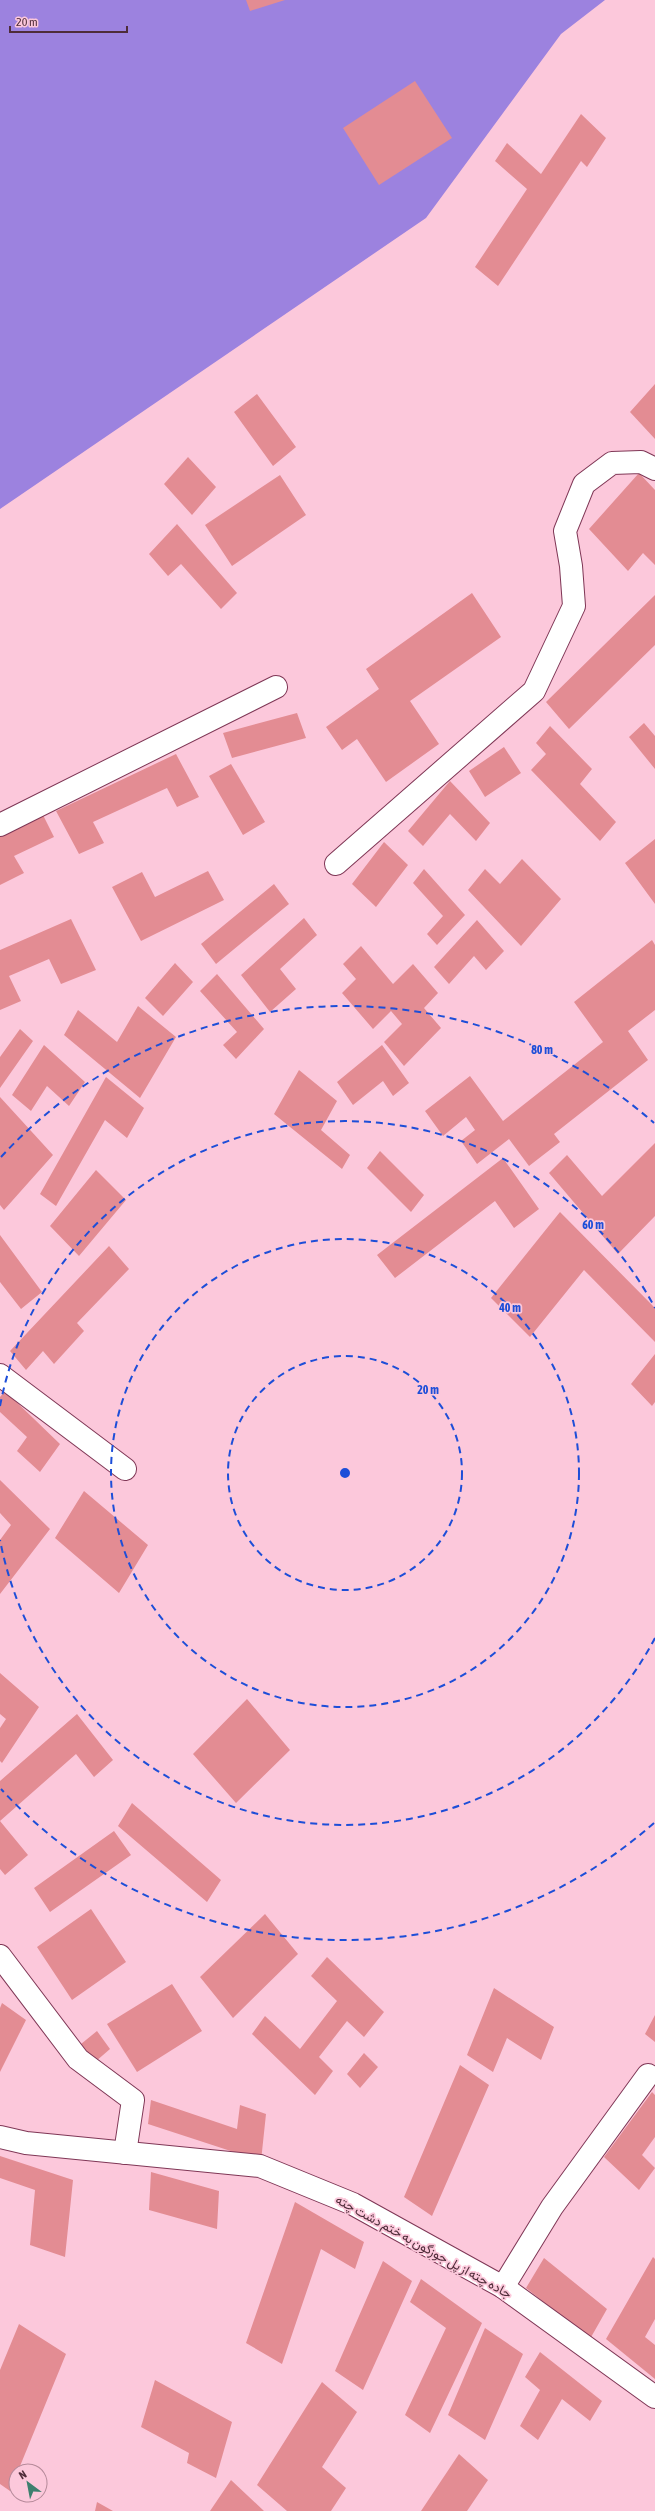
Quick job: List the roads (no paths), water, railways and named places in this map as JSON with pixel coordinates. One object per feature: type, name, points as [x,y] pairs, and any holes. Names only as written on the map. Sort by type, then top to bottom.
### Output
[{"type":"street","points":[[336,864],[534,691],[574,606],[571,566],[565,531],[584,484],[612,463],[641,462],[655,469]]},
{"type":"street","points":[[0,825],[276,687]]},
{"type":"street","points":[[0,1375],[125,1469]]},
{"type":"street","points":[[0,1956],[78,2060],[132,2100],[125,2153]]},
{"type":"street","points":[[503,2287],[552,2207],[648,2075]]},
{"type":"street","name":"جاده چته از پل جوزگون به ختم دشت چته","points":[[0,2137],[26,2143],[260,2166],[352,2204],[503,2287],[655,2398]]}]
